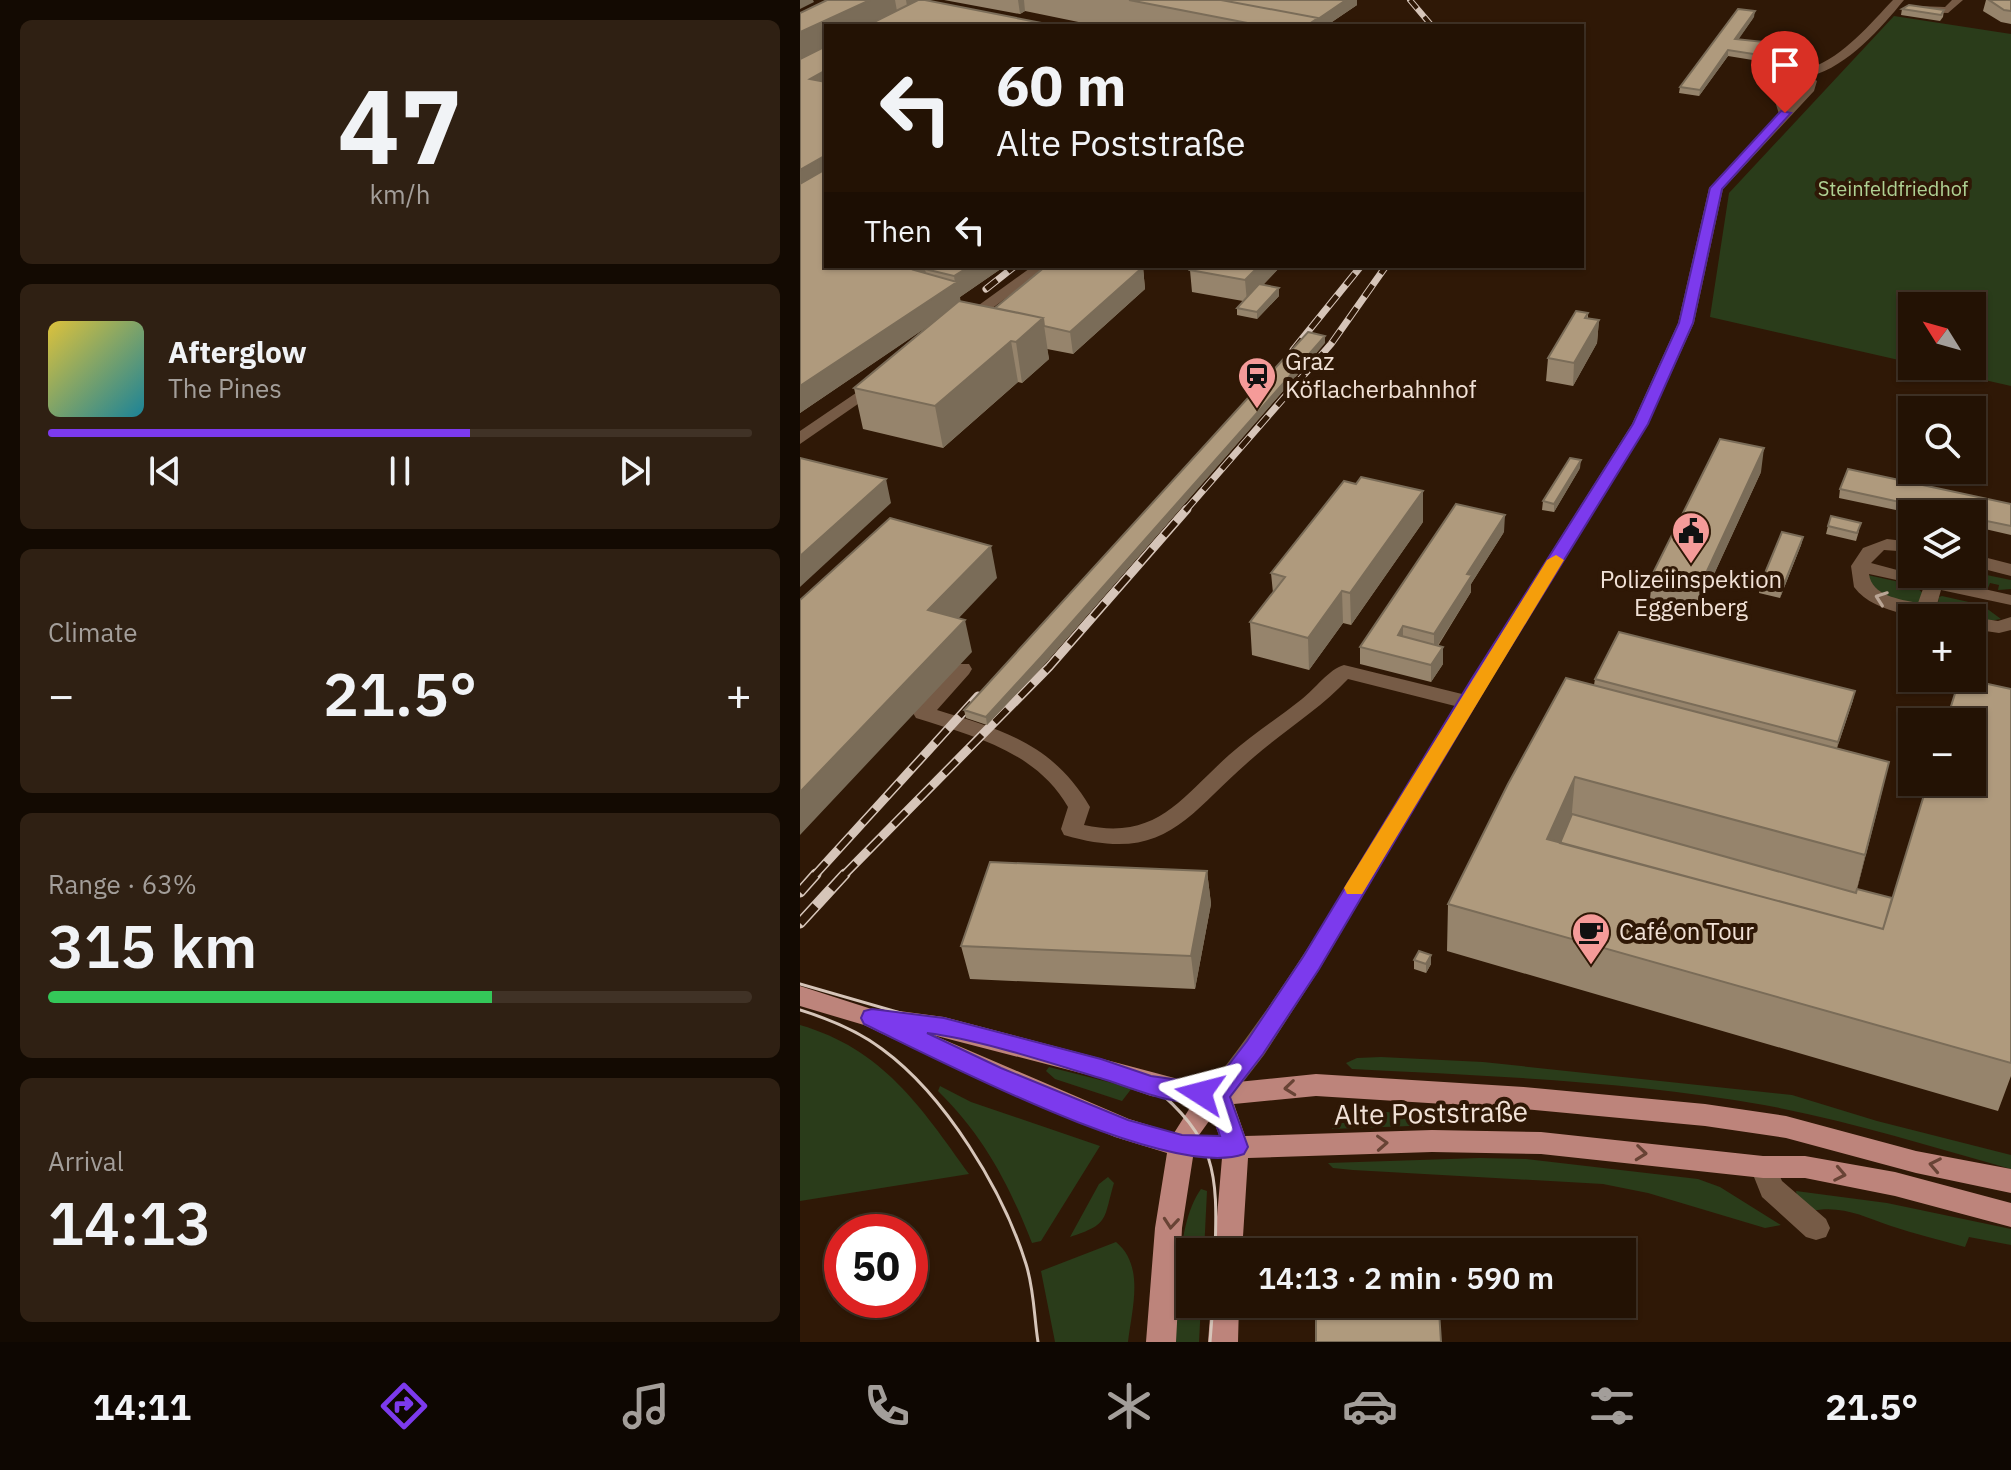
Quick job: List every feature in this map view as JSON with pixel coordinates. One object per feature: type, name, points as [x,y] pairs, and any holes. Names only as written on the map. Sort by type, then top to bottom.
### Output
[{"type":"main road","name":"Alte Poststraße","points":[[800,996],[872,1018],[993,1075],[1124,1129],[1182,1146],[1432,1141],[1541,1143],[1763,1167],[1805,1167],[1865,1178],[2011,1215]]},
{"type":"main road","name":"Alte Poststraße","points":[[872,1018],[944,1027],[1101,1068],[1151,1085],[1218,1095],[1316,1085],[1603,1104],[1705,1115],[1786,1127],[1916,1162],[2011,1181]]},
{"type":"main road","points":[[1161,1342],[1172,1206],[1182,1146],[1193,1120],[1218,1095],[1236,1147],[1229,1238]]},
{"type":"main road","points":[[1223,1342],[1224,1318]]},
{"type":"street","points":[[1785,113],[1780,96],[1767,85],[1781,77],[1803,76],[1827,66],[1896,3],[1940,11],[1954,8],[1958,0]]},
{"type":"street","points":[[1218,1095],[1255,1048],[1311,963],[1467,702],[1640,424],[1686,323],[1716,188],[1812,84],[1803,76]]},
{"type":"street","points":[[953,330],[1039,268]]},
{"type":"street","points":[[800,439],[889,376]]},
{"type":"street","points":[[1898,547],[1877,546],[1866,552],[1858,579],[1864,591],[1898,604]]},
{"type":"street","points":[[1986,564],[2011,570]]},
{"type":"street","points":[[1860,566],[1898,572]]},
{"type":"street","points":[[1966,588],[2010,601]]},
{"type":"street","points":[[1986,625],[1999,627],[2011,623]]},
{"type":"street","points":[[962,669],[923,713],[994,737],[1049,767],[1062,776],[1079,807],[1072,829],[1101,836],[1134,835],[1168,823],[1235,762],[1329,689],[1344,671],[1467,702]]},
{"type":"street","points":[[1763,1167],[1772,1189],[1816,1228]]},
{"type":"green space","name":"Steinfeldfriedhof","points":[[1894,16],[2011,34],[2011,386],[1985,380],[1986,292],[1898,292],[1898,360],[1710,317],[1729,193]]},
{"type":"green space","points":[[1863,574],[1898,582],[1898,588],[1917,588],[1923,593],[1920,604],[1883,597]]},
{"type":"green space","points":[[1986,575],[2011,580],[2011,589],[1998,590],[1999,585],[1990,583],[1988,588]]},
{"type":"green space","points":[[1942,596],[1978,604],[1938,604]]},
{"type":"green space","points":[[1986,608],[2001,619],[1986,620]]},
{"type":"green space","points":[[800,1025],[855,1049],[898,1083],[969,1174],[800,1201]]},
{"type":"green space","points":[[1357,1058],[1483,1062],[1792,1095],[1877,1121],[2011,1155],[2011,1169],[1888,1134],[1764,1105],[1662,1090],[1352,1069],[1346,1063]]},
{"type":"green space","points":[[1049,1067],[1132,1088],[1122,1101],[1055,1079],[1046,1071]]},
{"type":"green space","points":[[940,1086],[971,1102],[1100,1146],[1041,1241],[1032,1243],[993,1161],[968,1125],[938,1091]]},
{"type":"green space","points":[[1337,1108],[1437,1116],[1441,1122],[1436,1125],[1332,1129]]},
{"type":"green space","points":[[1526,1159],[1698,1179],[1720,1187],[1781,1225],[1765,1228],[1648,1193],[1603,1184],[1353,1170],[1333,1168],[1328,1163]]},
{"type":"green space","points":[[1108,1177],[1114,1183],[1103,1219],[1092,1228],[1070,1237],[1099,1184]]},
{"type":"green space","points":[[1201,1189],[1207,1191],[1205,1238],[1184,1238],[1193,1204]]},
{"type":"green space","points":[[1796,1191],[1887,1203],[2011,1229],[2011,1245],[1969,1237],[1965,1247],[1852,1212],[1832,1209],[1811,1211],[1798,1200]]},
{"type":"green space","points":[[1116,1242],[1131,1263],[1134,1275],[1134,1302],[1128,1342],[1055,1342],[1041,1271]]},
{"type":"green space","points":[[1176,1318],[1200,1318],[1199,1342],[1175,1342]]},
{"type":"building","points":[[827,0],[870,0],[800,32],[800,13]]},
{"type":"building","points":[[918,0],[925,0],[1047,24],[870,24]]},
{"type":"building","points":[[1129,0],[1221,0],[1318,18],[1309,24],[1253,24]]},
{"type":"building","points":[[1221,0],[1346,0],[1318,19]]},
{"type":"building","points":[[1989,0],[2011,0],[2011,11],[2004,10]]},
{"type":"building","points":[[1909,5],[1944,10],[1941,15],[1902,9]]},
{"type":"building","points":[[1738,9],[1755,11],[1735,39],[1774,43],[1766,56],[1728,50],[1700,90],[1680,87]]},
{"type":"building","points":[[824,47],[824,71],[810,79],[824,82],[824,156],[800,170],[800,59]]},
{"type":"building","points":[[824,170],[824,268],[918,268],[914,270],[957,282],[800,386],[800,184]]},
{"type":"building","points":[[927,268],[967,268],[954,276]]},
{"type":"building","points":[[1044,268],[1142,268],[1070,332],[1044,326],[1043,318],[995,308]]},
{"type":"building","points":[[1192,268],[1257,268],[1245,280],[1190,270]]},
{"type":"building","points":[[1259,284],[1279,288],[1257,312],[1237,308]]},
{"type":"building","points":[[959,301],[1043,318],[935,406],[854,388]]},
{"type":"building","points":[[1576,311],[1588,313],[1585,318],[1599,320],[1574,363],[1548,358]]},
{"type":"building","points":[[1308,332],[1325,336],[1041,657],[986,717],[964,710]]},
{"type":"building","points":[[1720,439],[1764,448],[1701,584],[1653,573]]},
{"type":"building","points":[[800,458],[886,479],[800,556]]},
{"type":"building","points":[[1570,458],[1581,460],[1554,504],[1543,501]]},
{"type":"building","points":[[1848,469],[1898,480],[1898,484],[1918,484],[2011,504],[2011,526],[1986,521],[1986,500],[1898,502],[1840,489]]},
{"type":"building","points":[[1361,477],[1423,491],[1350,593],[1342,591],[1308,638],[1250,622],[1285,577],[1271,573],[1344,481],[1356,484]]},
{"type":"building","points":[[1456,504],[1505,515],[1467,574],[1472,575],[1434,634],[1403,626],[1398,635],[1443,647],[1431,665],[1360,647]]},
{"type":"building","points":[[1831,516],[1861,523],[1857,533],[1828,526]]},
{"type":"building","points":[[890,518],[991,546],[928,610],[965,620],[800,792],[800,600]]},
{"type":"building","points":[[1782,532],[1803,537],[1782,589],[1760,585]]},
{"type":"building","points":[[1619,632],[1855,691],[1838,742],[1595,679]]},
{"type":"building","points":[[1566,678],[1889,762],[1865,855],[1575,777],[1547,839],[1883,929],[1924,796],[1986,796],[1986,708],[1950,708],[1956,692],[1986,692],[1986,684],[2011,689],[2011,1063],[1448,904]]},
{"type":"building","points":[[1572,814],[1856,893],[1857,889],[1892,898],[1883,929],[1560,843]]},
{"type":"building","points":[[990,862],[1207,871],[1191,956],[961,946]]},
{"type":"building","points":[[1419,951],[1431,955],[1426,964],[1414,960]]},
{"type":"building","points":[[1316,1318],[1439,1318],[1441,1342],[1316,1342]]},
{"type":"tram line","points":[[800,984],[1151,1085],[1173,1104],[1201,1140],[1213,1178],[1215,1238]]},
{"type":"tram line","points":[[800,1010],[842,1026],[882,1049],[905,1068],[949,1118],[987,1176],[1016,1235],[1031,1283],[1038,1342]]},
{"type":"tram line","points":[[1210,1342],[1212,1318]]},
{"type":"railway","points":[[1410,0],[1430,24]]},
{"type":"railway","points":[[986,289],[1012,268]]},
{"type":"railway","points":[[1293,350],[1359,268]]},
{"type":"railway","points":[[1185,511],[1331,344],[1385,268]]},
{"type":"railway","points":[[843,876],[1049,667],[1187,509]]},
{"type":"railway","points":[[814,876],[978,696]]},
{"type":"railway","points":[[800,892],[816,874]]},
{"type":"railway","points":[[800,923],[845,874]]},
{"type":"slow traffic","points":[[1355,888],[1556,560]]},
{"type":"place","name":"Graz Köflacherbahnhof","points":[[1257,410]]},
{"type":"place","name":"Polizeiinspektion Eggenberg","points":[[1691,565]]},
{"type":"place","name":"Café on Tour","points":[[1591,966]]},
{"type":"route","points":[[1200,1093],[1151,1085],[1101,1068],[944,1027],[872,1018],[993,1075],[1153,1140],[1182,1146],[1236,1147],[1218,1095],[1255,1048],[1311,963],[1640,424],[1686,323],[1716,188],[1785,113]]}]
